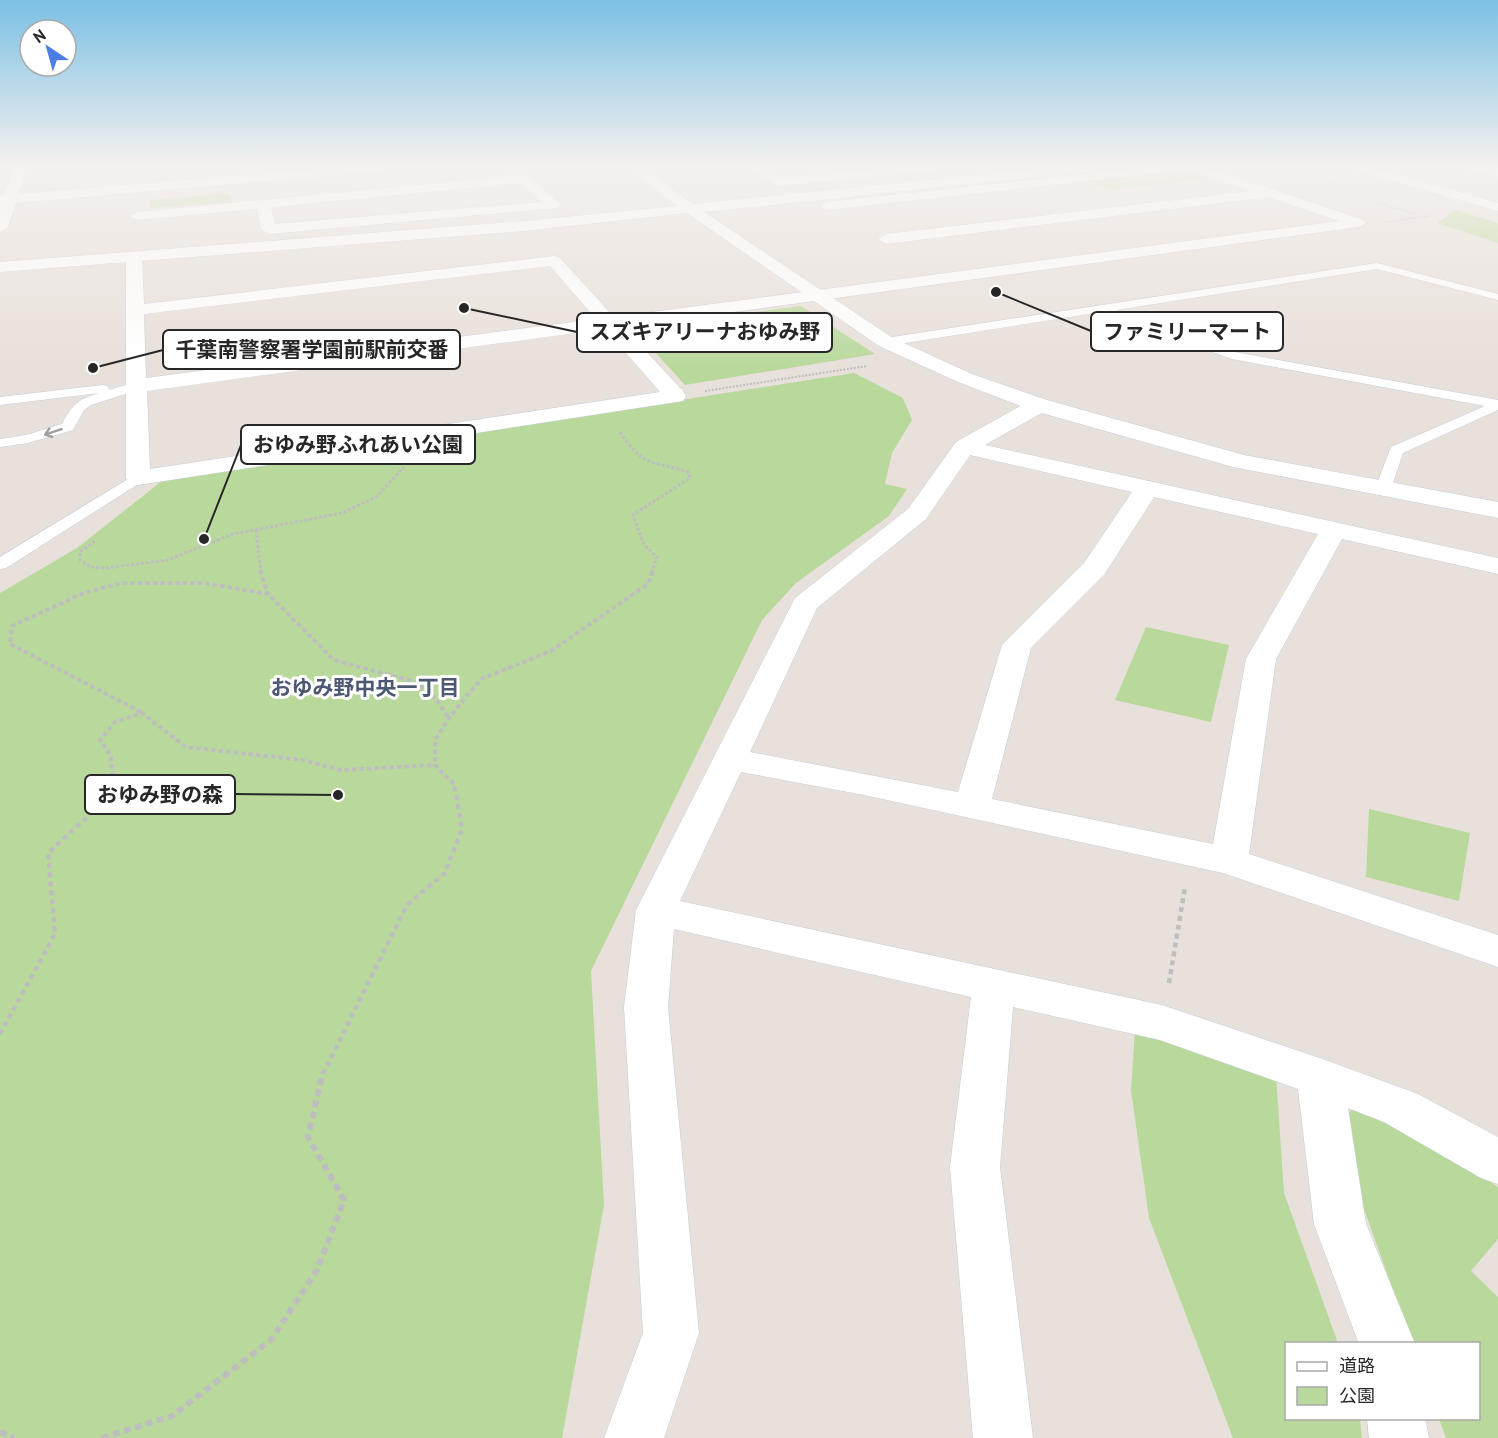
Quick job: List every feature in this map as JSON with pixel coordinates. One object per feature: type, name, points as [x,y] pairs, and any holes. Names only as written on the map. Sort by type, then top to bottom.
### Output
[{"type":"street","points":[[136,234],[135,310],[138,478],[675,396]]},
{"type":"street","points":[[0,258],[136,246],[371,234]]},
{"type":"street","points":[[728,234],[886,342],[965,378],[1039,405],[1241,462],[1498,510]]},
{"type":"street","points":[[906,250],[881,237],[907,234]]},
{"type":"street","points":[[136,386],[1276,234]]},
{"type":"street","points":[[0,267],[136,246]]},
{"type":"street","points":[[135,310],[554,261],[675,396]]},
{"type":"street","points":[[934,266],[954,277]]},
{"type":"street","points":[[634,1438],[671,1333],[646,1006],[656,910],[805,604],[917,514],[964,447],[1039,405]]},
{"type":"street","points":[[964,447],[1498,566]]},
{"type":"street","points":[[972,807],[1017,645],[1094,569],[1148,487]]},
{"type":"street","points":[[1229,861],[1261,660],[1334,528]]},
{"type":"street","points":[[731,759],[864,784],[1229,861],[1498,951]]},
{"type":"street","points":[[656,910],[1162,1023],[1320,1077],[1401,1108],[1498,1162]]},
{"type":"street","points":[[994,984],[975,1167],[1003,1438]]},
{"type":"street","points":[[1320,1077],[1340,1224],[1386,1342]]},
{"type":"street","points":[[1396,1420],[1399,1438]]},
{"type":"lane","points":[[886,342],[1377,266],[1498,297]]},
{"type":"lane","points":[[1101,309],[1232,355],[1498,404]]},
{"type":"lane","points":[[0,400],[136,386]]},
{"type":"lane","points":[[0,443],[28,439],[68,427],[78,408],[86,402],[136,386]]},
{"type":"lane","points":[[1383,489],[1396,450],[1498,404]]},
{"type":"lane","points":[[0,564],[138,478]]},
{"type":"path","points":[[675,396],[920,358]]},
{"type":"path","points":[[102,1438],[172,1416],[271,1340],[317,1270],[344,1200],[308,1137],[324,1068],[407,905],[445,873],[462,829],[454,784],[435,765],[435,740],[449,718],[481,679],[551,651],[648,584],[657,557],[644,544],[633,515],[690,478],[688,472],[678,467],[645,461],[637,455],[602,407]]},
{"type":"path","points":[[99,538],[80,552],[80,560],[90,567],[107,568],[167,560],[233,534],[342,513],[376,497],[403,467],[414,464]]},
{"type":"path","points":[[256,530],[259,566],[268,594],[334,660],[416,682],[436,699],[449,718]]},
{"type":"path","points":[[268,594],[204,583],[121,583],[84,593],[12,626],[10,644],[142,712],[186,747],[302,760],[341,770],[435,765]]},
{"type":"path","points":[[0,1034],[55,934],[48,853],[114,792],[111,756],[100,740],[115,722],[142,712]]},
{"type":"path","points":[[1162,1023],[1190,853]]},
{"type":"path","points":[[0,1432],[14,1438]]},
{"type":"green space","points":[[1471,234],[1498,234],[1498,243]]},
{"type":"green space","points":[[801,306],[875,354],[685,385],[634,329]]},
{"type":"green space","points":[[854,373],[903,398],[912,420],[892,453],[885,484],[907,489],[889,516],[796,583],[762,620],[591,971],[604,1205],[562,1438],[0,1438],[0,593],[77,548],[162,481]]},
{"type":"green space","points":[[1146,627],[1229,645],[1211,722],[1115,700]]},
{"type":"green space","points":[[1369,809],[1470,833],[1459,901],[1366,877]]},
{"type":"green space","points":[[1135,1031],[1276,1075],[1284,1193],[1338,1342],[1285,1342],[1285,1420],[1360,1420],[1362,1438],[1233,1438],[1149,1218],[1131,1090]]},
{"type":"green space","points":[[1355,1108],[1450,1156],[1498,1187],[1498,1239],[1471,1271],[1498,1297],[1498,1438],[1446,1438],[1439,1420],[1480,1420],[1480,1342],[1412,1342],[1364,1209],[1337,1120]]},
{"type":"place","name":"ファミリーマート","points":[[996,292]]},
{"type":"place","name":"スズキアリーナおゆみ野","points":[[464,308]]},
{"type":"place","name":"千葉南警察署学園前駅前交番","points":[[93,368]]},
{"type":"place","name":"おゆみ野ふれあい公園","points":[[204,539]]},
{"type":"place","name":"おゆみ野の森","points":[[338,795]]},
{"type":"district","name":"おゆみ野中央一丁目","points":[[365,687]]}]
